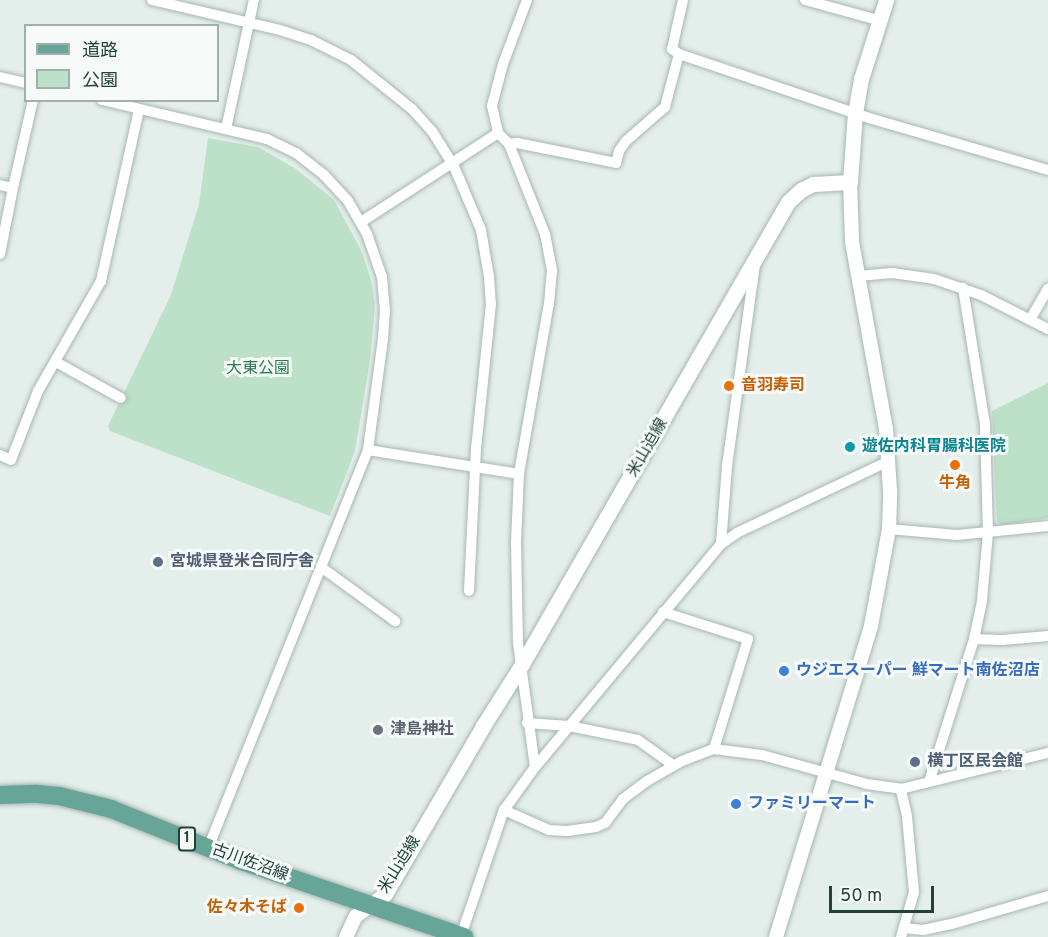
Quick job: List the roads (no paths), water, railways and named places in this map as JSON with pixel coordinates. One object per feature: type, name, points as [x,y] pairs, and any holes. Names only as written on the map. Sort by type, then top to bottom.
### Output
[{"type":"main road","points":[[850,182],[855,113],[878,20],[886,0]]},
{"type":"main road","name":"米山迫線","points":[[370,906],[385,894],[522,664],[755,264],[788,202],[801,189],[813,184],[850,182]]},
{"type":"main road","name":"古川佐沼線","points":[[0,795],[37,794],[83,801],[144,821],[208,848],[462,937]]},
{"type":"street","points":[[152,0],[249,22],[311,40],[351,60],[412,109],[432,131],[453,164],[477,219],[489,277],[491,323],[475,468],[469,591]]},
{"type":"street","points":[[226,129],[254,0]]},
{"type":"street","points":[[526,0],[503,64],[492,106],[498,133],[509,144],[544,234],[552,270],[549,303],[519,474],[516,585],[518,643],[527,723],[535,767]]},
{"type":"street","points":[[683,0],[672,49],[679,54],[855,113],[1048,170]]},
{"type":"street","points":[[805,0],[878,20]]},
{"type":"street","points":[[509,144],[517,143],[616,163],[619,151],[626,141],[665,107],[679,54]]},
{"type":"street","points":[[0,76],[24,82]]},
{"type":"street","points":[[0,254],[33,102]]},
{"type":"street","points":[[110,102],[267,139],[296,153],[337,187],[361,222],[379,264],[385,310],[368,450],[208,848]]},
{"type":"street","points":[[0,455],[12,460],[28,412],[101,281],[139,109]]},
{"type":"street","points":[[361,222],[498,133]]},
{"type":"street","points":[[776,937],[871,626],[889,529],[889,461],[881,402],[852,240],[850,182]]},
{"type":"street","points":[[0,185],[13,188]]},
{"type":"street","points":[[721,544],[727,466],[755,264]]},
{"type":"street","points":[[858,276],[892,273],[934,279],[963,288],[1031,318],[1048,329]]},
{"type":"street","points":[[929,782],[974,639],[982,600],[988,534],[985,424],[963,288]]},
{"type":"street","points":[[1031,318],[1048,288]]},
{"type":"street","points":[[56,362],[121,398]]},
{"type":"street","points":[[368,450],[519,474]]},
{"type":"street","points":[[462,937],[504,810],[535,767],[721,544],[737,533],[889,461]]},
{"type":"street","points":[[889,529],[948,534],[988,534],[1048,526]]},
{"type":"street","points":[[321,567],[395,621]]},
{"type":"street","points":[[663,612],[748,639],[714,749]]},
{"type":"street","points":[[974,639],[1002,640],[1048,636]]},
{"type":"street","points":[[527,723],[569,726],[638,741],[656,750],[673,765]]},
{"type":"street","points":[[504,810],[549,830],[567,831],[596,827],[605,823],[623,799],[673,765],[714,749],[762,755],[867,784],[901,789],[1048,753]]},
{"type":"street","points":[[901,789],[907,816],[914,892],[902,933],[952,924],[1048,896]]},
{"type":"street","points":[[345,937],[356,916],[370,906]]},
{"type":"place","name":"音羽寿司","points":[[729,386]]},
{"type":"place","name":"遊佐内科胃腸科医院","points":[[850,447]]},
{"type":"place","name":"牛角","points":[[955,465]]},
{"type":"place","name":"宮城県登米合同庁舎","points":[[158,562]]},
{"type":"place","name":"ウジエスーパー 鮮マート南佐沼店","points":[[784,671]]},
{"type":"place","name":"津島神社","points":[[378,730]]},
{"type":"place","name":"横丁区民会館","points":[[915,762]]},
{"type":"place","name":"ファミリーマート","points":[[736,804]]},
{"type":"place","name":"佐々木そば","points":[[299,908]]},
{"type":"park label","name":"大東公園","points":[[258,369]]}]
